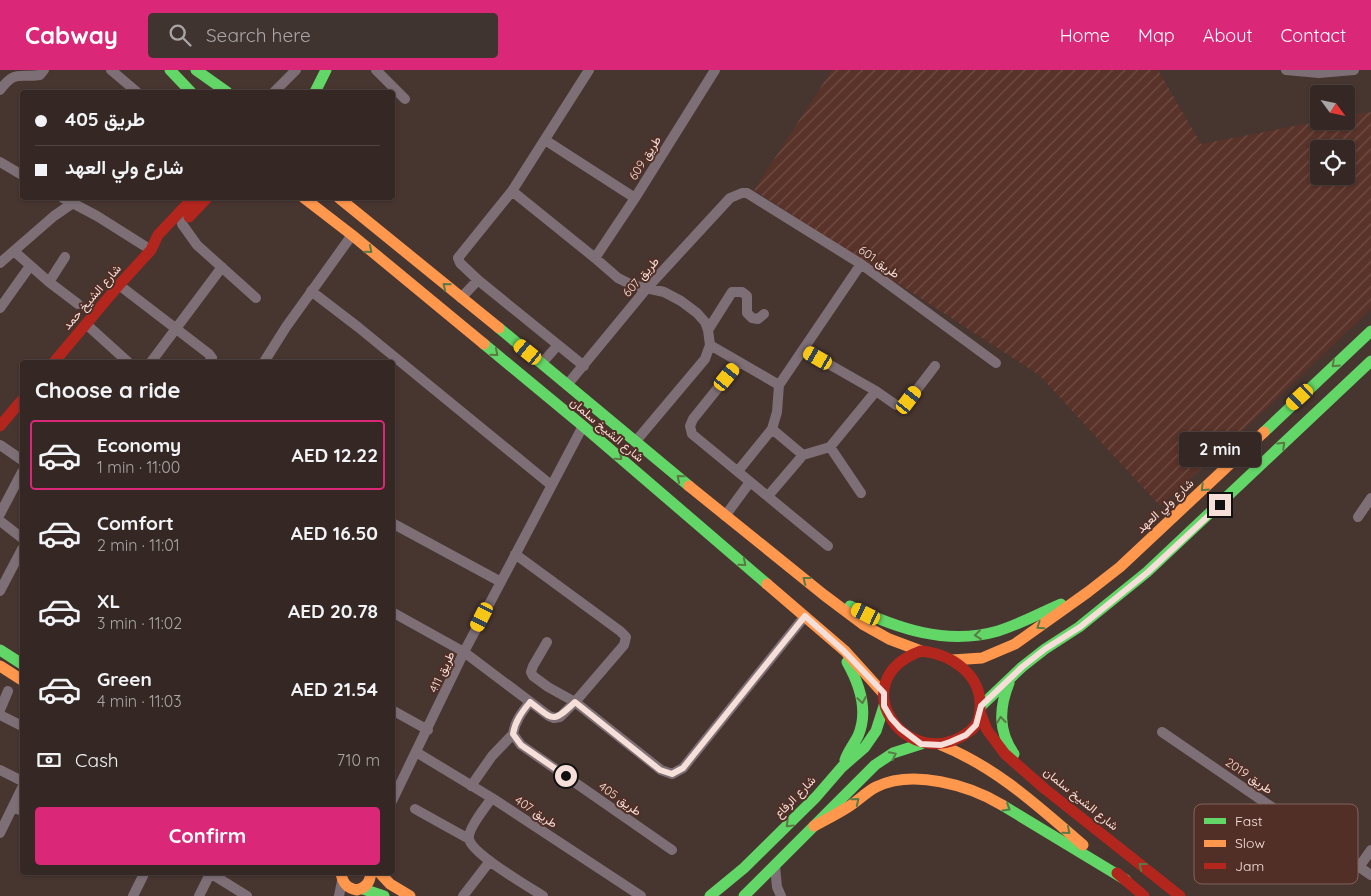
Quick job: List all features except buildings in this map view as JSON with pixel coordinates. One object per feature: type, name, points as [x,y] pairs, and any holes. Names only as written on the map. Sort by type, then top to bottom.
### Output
[{"type":"main road","points":[[170,70],[189,90]]},
{"type":"main road","points":[[196,70],[224,90]]},
{"type":"main road","points":[[316,90],[325,70]]},
{"type":"main road","name":"شارع الشيخ حمد","points":[[56,360],[151,250],[158,235],[191,200]]},
{"type":"main road","name":"شارع الشيخ حمد","points":[[151,250],[165,243],[205,200]]},
{"type":"main road","name":"شارع الشيخ سلمان","points":[[307,200],[352,235],[583,426],[834,641],[884,693]]},
{"type":"main road","name":"شارع الشيخ سلمان","points":[[343,200],[725,516],[824,594],[864,625],[889,639],[921,651]]},
{"type":"main road","name":"شارع ولي العهد","points":[[952,660],[982,658],[1014,644],[1120,567],[1371,331]]},
{"type":"main road","points":[[981,709],[1022,667],[1045,649],[1080,627],[1148,572],[1371,361]]},
{"type":"main road","points":[[0,426],[20,402]]},
{"type":"main road","points":[[824,594],[882,622],[906,629],[927,633],[969,636],[988,634],[1012,626],[1088,592]]},
{"type":"main road","points":[[834,641],[855,676],[864,708],[858,736],[848,750],[842,767]]},
{"type":"main road","points":[[0,650],[20,663]]},
{"type":"main road","points":[[921,744],[900,728],[891,718],[884,706],[884,693],[886,682],[893,668],[906,657],[921,651],[933,652],[952,660],[970,677],[978,691],[981,709],[976,725],[950,742],[941,745]]},
{"type":"main road","points":[[0,666],[20,679]]},
{"type":"main road","points":[[1022,667],[1010,681],[1002,698],[1000,716],[1003,734],[1011,750],[1045,789]]},
{"type":"main road","name":"شارع الرفاع","points":[[710,896],[744,868],[871,739],[876,731],[884,706]]},
{"type":"main road","name":"شارع الشيخ سلمان","points":[[981,709],[987,730],[998,747],[1045,789],[1180,896]]},
{"type":"main road","points":[[744,896],[875,765],[893,753],[921,744],[941,745],[967,755],[996,772],[1144,896]]},
{"type":"main road","points":[[814,826],[879,786],[892,782],[918,779],[940,782],[986,795],[1126,880]]},
{"type":"main road","points":[[341,875],[348,888],[357,892],[384,896]]},
{"type":"main road","points":[[357,892],[370,882],[371,875]]},
{"type":"main road","points":[[382,875],[390,884],[410,896]]},
{"type":"street","points":[[0,90],[9,77],[14,75],[40,75],[44,70]]},
{"type":"street","points":[[111,70],[135,90]]},
{"type":"street","points":[[276,90],[296,70]]},
{"type":"street","points":[[309,90],[325,70]]},
{"type":"street","points":[[376,70],[405,99]]},
{"type":"street","points":[[584,366],[478,280],[460,263],[458,258],[512,190],[589,70]]},
{"type":"street","name":"طريق 609","points":[[595,258],[715,70]]},
{"type":"street","points":[[1286,70],[1319,73],[1354,70]]},
{"type":"street","points":[[176,90],[183,84]]},
{"type":"street","points":[[545,140],[635,198]]},
{"type":"street","points":[[0,162],[20,174]]},
{"type":"street","points":[[512,190],[618,278],[632,285],[664,292],[681,301],[705,322],[710,345],[705,359],[636,441]]},
{"type":"street","name":"طريق 601","points":[[742,193],[748,193],[861,264],[996,363]]},
{"type":"street","name":"طريق 607","points":[[567,385],[647,288],[730,198],[742,193]]},
{"type":"street","points":[[67,200],[151,250]]},
{"type":"street","points":[[0,263],[15,252],[54,216],[73,203]]},
{"type":"street","points":[[183,209],[182,224],[197,245],[256,298]]},
{"type":"street","points":[[265,360],[286,326],[352,235]]},
{"type":"street","points":[[15,252],[48,282],[78,304]]},
{"type":"street","points":[[48,282],[65,257]]},
{"type":"street","points":[[738,471],[772,430],[777,412],[779,385],[861,264]]},
{"type":"street","points":[[0,308],[30,266]]},
{"type":"street","points":[[153,360],[222,267]]},
{"type":"street","points":[[461,298],[478,280]]},
{"type":"street","points":[[119,285],[209,354],[212,358],[210,360]]},
{"type":"street","points":[[311,291],[358,327],[551,485]]},
{"type":"street","points":[[708,330],[732,292],[742,292],[747,296],[748,313],[752,318],[758,319],[764,314]]},
{"type":"street","points":[[86,324],[126,360]]},
{"type":"street","points":[[542,363],[558,345]]},
{"type":"street","points":[[710,345],[738,363],[779,385]]},
{"type":"street","points":[[804,350],[876,391],[896,405],[904,405],[935,366]]},
{"type":"street","points":[[738,363],[693,419],[690,426],[692,434],[828,546]]},
{"type":"street","points":[[768,496],[803,455],[830,447],[876,391]]},
{"type":"street","name":"طريق 411","points":[[395,795],[428,730],[464,652],[583,426]]},
{"type":"street","points":[[772,430],[803,455]]},
{"type":"street","points":[[0,445],[20,459]]},
{"type":"street","points":[[830,447],[862,493]]},
{"type":"street","points":[[0,514],[20,476]]},
{"type":"street","points":[[725,516],[750,482]]},
{"type":"street","points":[[1358,517],[1371,498]]},
{"type":"street","points":[[0,521],[20,536]]},
{"type":"street","points":[[395,525],[501,582]]},
{"type":"street","points":[[0,591],[20,553]]},
{"type":"street","points":[[395,614],[464,652],[549,716],[554,718],[560,717],[624,645],[626,637],[515,554]]},
{"type":"street","points":[[547,642],[532,666],[531,672],[533,676],[575,702],[660,770],[672,774],[683,768],[805,616]]},
{"type":"street","points":[[0,710],[8,691]]},
{"type":"street","points":[[471,786],[492,756],[513,734],[514,727],[530,702]]},
{"type":"street","points":[[395,712],[428,730]]},
{"type":"street","points":[[0,714],[20,725]]},
{"type":"street","name":"طريق 2019","points":[[1162,732],[1267,804]]},
{"type":"street","name":"طريق 405","points":[[513,734],[521,745],[672,850]]},
{"type":"street","name":"طريق 407","points":[[416,752],[492,798],[641,896]]},
{"type":"street","points":[[0,770],[20,779]]},
{"type":"street","points":[[469,839],[470,831],[492,798]]},
{"type":"street","points":[[0,833],[18,809]]},
{"type":"street","points":[[415,809],[469,839],[490,861],[542,896]]},
{"type":"street","points":[[1359,867],[1371,850]]},
{"type":"street","points":[[463,896],[490,861]]},
{"type":"street","points":[[775,866],[777,887],[781,896]]},
{"type":"street","name":"طريق 2019","points":[[1359,867],[1371,875]]},
{"type":"street","points":[[133,896],[144,875]]},
{"type":"street","points":[[199,896],[209,875]]},
{"type":"street","points":[[213,875],[246,896]]},
{"type":"street","points":[[339,896],[341,875]]},
{"type":"shaded area","points":[[832,70],[1158,70],[1201,144],[1310,123],[1310,130],[1355,130],[1355,115],[1371,112],[1371,309],[1264,411],[1160,506],[1039,375],[754,190]]},
{"type":"traffic: fast","points":[[170,70],[189,90]]},
{"type":"traffic: fast","points":[[196,70],[224,90]]},
{"type":"traffic: fast","points":[[316,90],[326,70]]},
{"type":"traffic: fast","points":[[499,328],[689,486]]},
{"type":"traffic: fast","points":[[1264,432],[1371,331]]},
{"type":"traffic: fast","points":[[484,344],[767,584]]},
{"type":"traffic: fast","points":[[981,706],[1022,667],[1045,649],[1079,627],[1147,572],[1371,361]]},
{"type":"traffic: fast","points":[[850,606],[903,628],[959,637],[998,631],[1061,604]]},
{"type":"traffic: fast","points":[[0,650],[20,663]]},
{"type":"traffic: fast","points":[[845,760],[858,736],[863,717],[862,698],[847,662]]},
{"type":"traffic: fast","points":[[1009,683],[1003,701],[1002,719],[1005,737],[1014,754]]},
{"type":"traffic: fast","points":[[710,896],[744,868],[816,797],[842,767],[865,747],[876,731],[884,706]]},
{"type":"traffic: fast","points":[[744,896],[875,765],[893,753],[921,744]]},
{"type":"traffic: fast","points":[[1002,805],[1126,880]]},
{"type":"traffic: fast","points":[[363,889],[384,896]]},
{"type":"traffic: slow","points":[[307,200],[484,344]]},
{"type":"traffic: slow","points":[[341,200],[499,328]]},
{"type":"traffic: slow","points":[[952,660],[982,658],[1015,644],[1088,592],[1120,567],[1264,432]]},
{"type":"traffic: slow","points":[[689,486],[864,625],[889,639],[921,651]]},
{"type":"traffic: slow","points":[[767,584],[845,651],[883,693]]},
{"type":"traffic: slow","points":[[0,666],[20,679]]},
{"type":"traffic: slow","points":[[941,745],[980,764],[998,776],[1033,802],[1083,845]]},
{"type":"traffic: slow","points":[[814,826],[848,807],[876,787],[907,779],[941,782],[957,786],[974,791],[1002,805]]},
{"type":"traffic: slow","points":[[341,875],[345,884],[357,890],[367,884],[371,875]]},
{"type":"traffic: slow","points":[[382,875],[390,884],[410,896]]},
{"type":"traffic: jam","points":[[56,360],[151,250],[158,235],[191,200]]},
{"type":"traffic: jam","points":[[189,217],[205,200]]},
{"type":"traffic: jam","points":[[0,426],[20,402]]},
{"type":"traffic: jam","points":[[921,651],[943,656],[953,661],[970,676],[976,685],[980,708],[975,727],[947,742],[925,743],[906,734],[892,720],[884,702],[885,683],[897,665],[921,651]]},
{"type":"traffic: jam","points":[[980,712],[987,730],[1005,754],[1045,789],[1180,896]]},
{"type":"traffic: jam","points":[[1117,873],[1144,896]]},
{"type":"route","points":[[566,776],[521,745],[513,734],[514,727],[530,702],[554,718],[560,717],[575,702],[660,770],[672,774],[683,768],[805,616],[860,666],[884,693],[884,706],[891,718],[911,738],[921,744],[941,745],[950,742],[966,735],[976,725],[981,706],[1022,667],[1045,649],[1080,627],[1148,572],[1220,505]]}]
